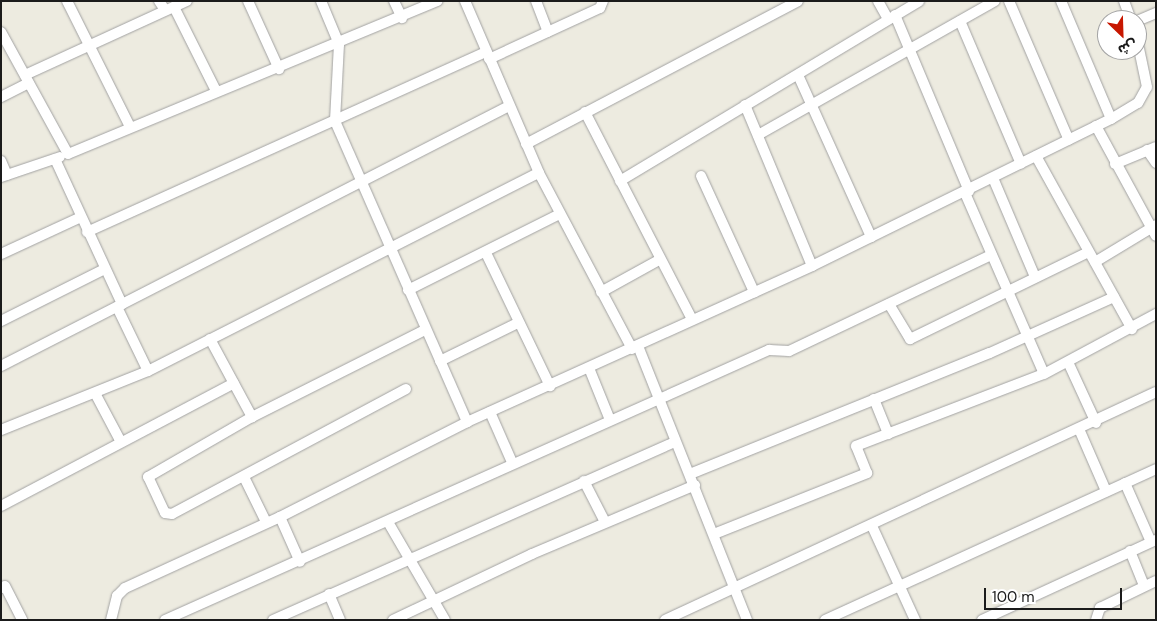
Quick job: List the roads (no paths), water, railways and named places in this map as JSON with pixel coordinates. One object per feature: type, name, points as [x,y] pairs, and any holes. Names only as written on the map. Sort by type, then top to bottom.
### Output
[{"type":"street","points":[[67,1],[130,127]]},
{"type":"street","points":[[159,1],[170,8],[216,92]]},
{"type":"street","points":[[1,97],[27,79],[88,46],[187,1]]},
{"type":"street","points":[[248,1],[279,68]]},
{"type":"street","points":[[321,1],[339,44],[335,121],[425,330],[467,422]]},
{"type":"street","points":[[394,1],[402,18]]},
{"type":"street","points":[[1,161],[4,176],[55,159],[216,92],[339,44],[438,1]]},
{"type":"street","points":[[465,1],[487,56],[539,173],[601,292],[635,347],[659,398],[747,620]]},
{"type":"street","points":[[536,1],[548,32]]},
{"type":"street","points":[[87,232],[335,121],[548,32],[600,8],[602,1]]},
{"type":"street","points":[[526,144],[798,1]]},
{"type":"street","points":[[878,1],[891,17],[911,50],[991,255],[1044,374]]},
{"type":"street","points":[[620,181],[919,1]]},
{"type":"street","points":[[758,135],[995,1]]},
{"type":"street","points":[[1009,1],[1069,140]]},
{"type":"street","points":[[1061,1],[1111,119]]},
{"type":"street","points":[[960,21],[1021,164]]},
{"type":"street","points":[[1,32],[68,154]]},
{"type":"street","points":[[111,620],[117,596],[125,588],[280,517],[467,422],[550,386],[871,238],[1111,119],[1138,103],[1147,86],[1142,60]]},
{"type":"street","points":[[798,75],[814,104],[871,238]]},
{"type":"street","points":[[745,105],[812,266]]},
{"type":"street","points":[[1,366],[509,106]]},
{"type":"street","points":[[585,112],[659,260],[692,319]]},
{"type":"street","points":[[1095,262],[1154,230],[1115,164],[1096,126]]},
{"type":"street","points":[[1115,164],[1152,149],[1156,163]]},
{"type":"street","points":[[1036,156],[1132,329]]},
{"type":"street","points":[[55,159],[148,371]]},
{"type":"street","points":[[1,430],[96,395],[148,371],[389,246],[539,173]]},
{"type":"street","points":[[701,176],[754,292]]},
{"type":"street","points":[[993,178],[1035,277]]},
{"type":"street","points":[[408,290],[486,253],[560,214]]},
{"type":"street","points":[[1,254],[81,217]]},
{"type":"street","points":[[889,304],[910,339],[1088,252]]},
{"type":"street","points":[[486,253],[518,323],[550,386]]},
{"type":"street","points":[[165,620],[388,522],[512,462],[769,350],[789,351],[991,255]]},
{"type":"street","points":[[601,292],[659,260]]},
{"type":"street","points":[[1,321],[105,270]]},
{"type":"street","points":[[690,474],[1028,337],[1114,297]]},
{"type":"street","points":[[714,534],[867,473],[856,446],[1044,374],[1132,329],[1156,314]]},
{"type":"street","points":[[440,361],[518,323]]},
{"type":"street","points":[[406,389],[244,477],[169,515],[148,477],[252,417],[425,330]]},
{"type":"street","points":[[210,339],[252,417]]},
{"type":"street","points":[[1068,362],[1096,422]]},
{"type":"street","points":[[589,368],[610,420]]},
{"type":"street","points":[[1,506],[234,383]]},
{"type":"street","points":[[665,620],[1096,422],[1156,392]]},
{"type":"street","points":[[96,395],[121,442]]},
{"type":"street","points":[[874,399],[888,434]]},
{"type":"street","points":[[490,412],[512,462]]},
{"type":"street","points":[[1079,429],[1106,491]]},
{"type":"street","points":[[273,620],[328,594],[410,560],[675,442]]},
{"type":"street","points":[[825,620],[1156,469]]},
{"type":"street","points":[[244,477],[266,522]]},
{"type":"street","points":[[584,481],[605,522]]},
{"type":"street","points":[[982,620],[1153,541],[1125,483]]},
{"type":"street","points":[[393,620],[605,522],[695,485]]},
{"type":"street","points":[[280,517],[300,562]]},
{"type":"street","points":[[388,522],[445,620]]},
{"type":"street","points":[[872,526],[915,620]]},
{"type":"street","points":[[1130,552],[1144,586]]},
{"type":"street","points":[[1096,620],[1100,608],[1156,581]]},
{"type":"street","points":[[1,588],[5,586],[22,620]]},
{"type":"street","points":[[328,594],[340,620]]}]
